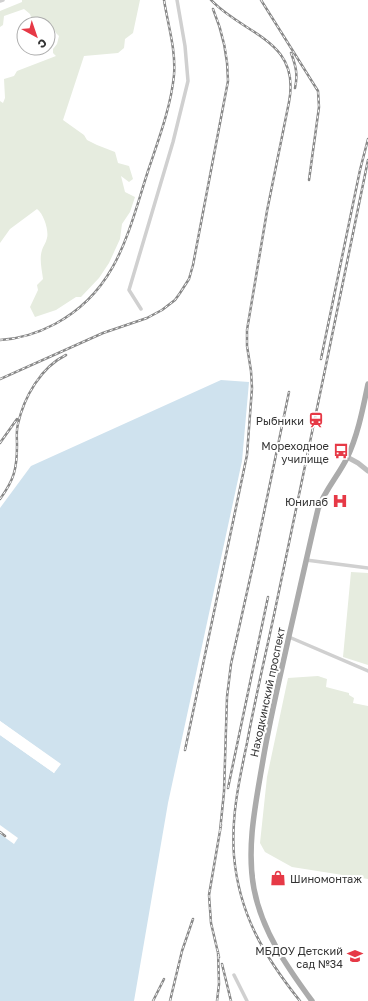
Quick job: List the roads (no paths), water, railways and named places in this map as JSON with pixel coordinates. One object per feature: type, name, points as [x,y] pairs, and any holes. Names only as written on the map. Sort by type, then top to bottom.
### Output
[{"type":"main road","name":"Находкинский проспект","points":[[312,1001],[280,955],[271,938],[257,904],[251,876],[251,847],[270,720],[306,560],[321,501],[330,483],[347,457],[356,433],[368,384]]},
{"type":"main road","points":[[347,457],[358,463],[368,472]]},
{"type":"street","points":[[141,309],[128,290],[173,142],[188,81],[185,46],[177,0]]},
{"type":"street","points":[[306,560],[368,568]]},
{"type":"street","points":[[289,637],[368,671]]},
{"type":"street","points":[[234,975],[247,1001]]},
{"type":"water","points":[[221,380],[249,382],[242,461],[168,803],[134,1001],[0,1001],[0,834],[14,844],[18,838],[0,825],[0,735],[54,773],[60,764],[0,721],[0,508],[31,466]]},
{"type":"railway","points":[[0,340],[21,337],[42,330],[55,324],[76,310],[93,295],[117,258],[134,216],[160,136],[170,99],[174,75],[174,56],[164,0]]},
{"type":"railway","points":[[185,750],[247,455],[252,388],[247,346],[247,330],[267,211],[289,102],[290,81],[287,65],[278,52],[267,41],[224,12],[211,0]]},
{"type":"railway","points":[[261,0],[318,91],[319,107],[309,180]]},
{"type":"railway","points":[[0,379],[103,333],[147,318],[162,310],[175,300],[189,279],[193,265],[228,81],[224,44],[220,27],[213,9]]},
{"type":"railway","points":[[291,53],[296,70],[295,88]]},
{"type":"railway","points":[[321,359],[360,170],[368,139]]},
{"type":"railway","points":[[300,1001],[275,968],[265,951],[255,933],[241,897],[234,856],[233,842],[235,813],[253,711],[368,160]]},
{"type":"railway","points":[[0,499],[9,486],[14,474],[17,427],[29,393],[41,375],[57,360],[66,355]]},
{"type":"railway","points":[[220,831],[224,792],[227,697],[231,664],[289,392]]},
{"type":"railway","points":[[0,443],[17,419]]},
{"type":"railway","points":[[228,788],[268,597]]},
{"type":"railway","points":[[219,957],[211,923],[209,895],[221,825]]},
{"type":"railway","points":[[0,832],[5,836]]},
{"type":"railway","points":[[170,1001],[182,951],[193,919]]},
{"type":"railway","points":[[217,1001],[219,984],[218,952]]},
{"type":"railway","points":[[222,964],[231,1001]]},
{"type":"railway","points":[[153,1001],[164,979]]},
{"type":"place","name":"Рыбники","points":[[316,420]]},
{"type":"place","name":"Мореходное училище","points":[[341,451]]},
{"type":"place","name":"Юнилаб","points":[[340,501]]},
{"type":"place","name":"Шиномонтаж","points":[[278,878]]},
{"type":"place","name":"МБДОУ Детский сад №34","points":[[355,956]]}]
